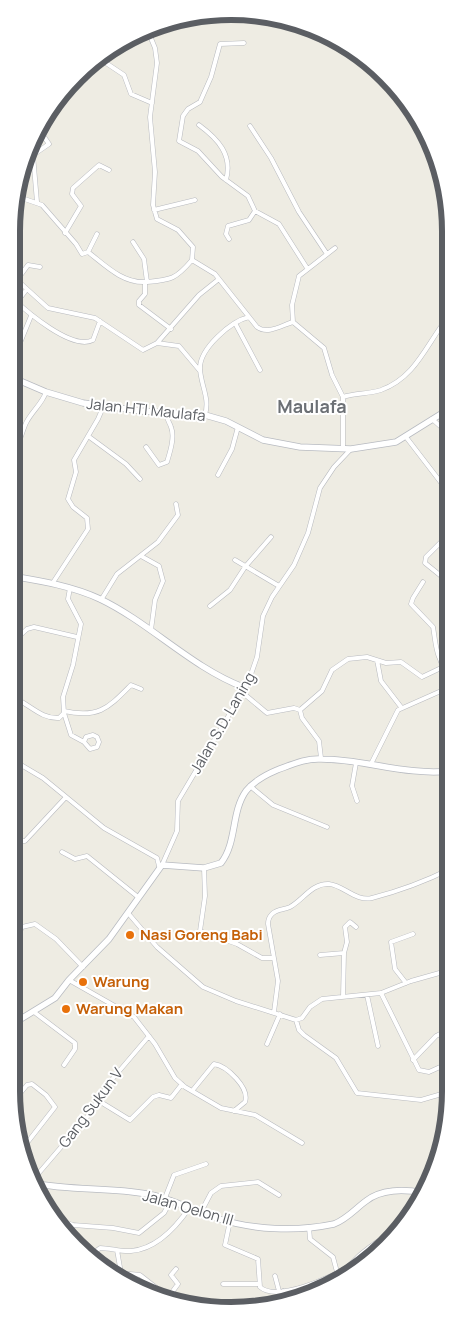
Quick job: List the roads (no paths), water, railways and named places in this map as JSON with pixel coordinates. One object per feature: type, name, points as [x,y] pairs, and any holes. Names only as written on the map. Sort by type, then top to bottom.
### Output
[{"type":"street","points":[[88,252],[122,277],[132,281],[146,282],[172,279],[192,260],[194,252],[190,243],[178,230],[158,221],[154,210],[152,195],[155,172],[150,117],[157,58],[149,36]]},
{"type":"street","points":[[244,43],[220,44],[203,96],[198,105],[186,112],[180,128],[179,138],[181,143],[198,151],[226,180],[248,196],[255,211],[279,224],[306,268]]},
{"type":"street","points":[[105,63],[124,75],[130,94],[152,103]]},
{"type":"street","points":[[199,125],[217,138],[220,144],[228,166],[226,180]]},
{"type":"street","points":[[250,126],[270,158],[299,212],[327,254]]},
{"type":"street","points":[[34,154],[49,144],[43,136]]},
{"type":"street","points":[[33,157],[38,202]]},
{"type":"street","points":[[65,233],[81,206],[72,194],[73,188],[99,165],[109,170]]},
{"type":"street","points":[[23,198],[38,202],[82,254],[88,252],[97,234]]},
{"type":"street","points":[[154,210],[195,200]]},
{"type":"street","points":[[229,239],[226,234],[228,226],[249,220],[255,211]]},
{"type":"street","points":[[132,242],[144,259],[146,282],[144,294],[139,300],[139,305],[170,328]]},
{"type":"street","points":[[335,248],[306,268],[298,280],[292,305],[293,322],[324,348],[332,375],[343,397],[341,428],[343,448]]},
{"type":"street","points":[[192,260],[206,266],[220,279],[249,317],[262,330],[273,330],[293,322]]},
{"type":"street","points":[[20,275],[28,265],[40,267]]},
{"type":"street","points":[[20,284],[48,308],[69,311],[100,321],[140,349],[145,350],[157,343],[199,295],[220,279]]},
{"type":"street","points":[[20,298],[27,289]]},
{"type":"street","points":[[20,305],[32,316],[68,338],[83,343],[92,340],[100,321]]},
{"type":"street","points":[[20,343],[32,316]]},
{"type":"street","points":[[205,415],[206,395],[200,371],[202,359],[213,342],[235,323],[249,317]]},
{"type":"street","points":[[235,323],[260,370]]},
{"type":"street","points":[[343,397],[378,391],[403,377],[420,361],[442,327]]},
{"type":"street","points":[[157,343],[179,346],[200,371]]},
{"type":"street","name":"Jalan HTI Maulafa","points":[[20,381],[46,392],[100,406],[205,415],[226,421],[258,438],[282,444],[351,449],[396,442],[406,438],[442,413]]},
{"type":"street","points":[[20,442],[28,420],[43,400],[46,392]]},
{"type":"street","points":[[52,584],[88,529],[87,518],[70,505],[68,497],[76,472],[74,460],[101,412],[100,406]]},
{"type":"street","points":[[146,447],[155,462],[161,466],[166,463],[172,432],[171,426],[166,420],[166,412]]},
{"type":"street","points":[[432,419],[442,428]]},
{"type":"street","points":[[218,475],[232,449],[238,427]]},
{"type":"street","points":[[88,436],[126,464],[140,479]]},
{"type":"street","points":[[406,438],[442,482]]},
{"type":"street","name":"Jalan S.D. Laning","points":[[160,866],[177,831],[178,801],[248,683],[257,657],[263,616],[279,586],[294,565],[308,533],[322,482],[351,449]]},
{"type":"street","points":[[101,600],[117,574],[158,542],[178,515],[176,504]]},
{"type":"street","points":[[210,606],[224,596],[245,567],[272,537]]},
{"type":"street","points":[[442,541],[426,557],[425,563],[442,577]]},
{"type":"street","points":[[141,556],[159,566],[163,576],[155,600],[150,630]]},
{"type":"street","points":[[235,560],[279,586]]},
{"type":"street","points":[[20,578],[70,588],[101,600],[243,690],[267,713],[294,708],[300,710]]},
{"type":"street","points":[[423,582],[411,604],[434,628],[432,636],[442,662]]},
{"type":"street","points":[[70,588],[68,599],[81,624],[73,665],[64,691],[64,712],[71,735],[84,742]]},
{"type":"street","points":[[20,636],[27,629],[34,627],[77,637]]},
{"type":"street","points":[[300,710],[322,691],[329,674],[337,665],[348,659],[367,657],[386,663],[401,662],[422,677],[442,667]]},
{"type":"street","points":[[377,660],[376,668],[380,681],[401,707]]},
{"type":"street","points":[[20,705],[23,702],[35,711],[59,718],[64,712],[100,711],[120,699],[131,685],[141,689]]},
{"type":"street","points":[[371,764],[393,717],[401,707],[442,692]]},
{"type":"street","points":[[300,710],[302,718],[319,741],[320,758]]},
{"type":"street","points":[[160,866],[204,868],[218,866],[225,859],[238,808],[250,786],[262,777],[304,761],[320,758],[422,772],[442,771]]},
{"type":"street","points":[[356,763],[352,786],[357,801]]},
{"type":"street","points":[[20,765],[42,778],[104,828],[157,858],[160,866]]},
{"type":"street","points":[[250,786],[273,804],[326,827]]},
{"type":"street","points":[[20,841],[25,841],[66,797]]},
{"type":"street","points":[[62,852],[75,859],[87,856],[138,897]]},
{"type":"street","points":[[20,1019],[48,1004],[109,939],[160,866]]},
{"type":"street","points":[[204,868],[204,896],[200,931],[237,944],[262,958],[274,958]]},
{"type":"street","points":[[274,1012],[278,988],[268,918],[274,912],[295,904],[317,886],[330,884],[359,897],[370,899],[400,892],[410,885],[421,884],[442,873]]},
{"type":"street","points":[[128,913],[157,947],[203,987],[236,1001],[296,1020],[302,1018],[310,1007],[322,999],[381,993],[442,973]]},
{"type":"street","points":[[343,997],[344,953],[347,942],[345,927],[350,922],[356,927]]},
{"type":"street","points":[[20,930],[22,927],[35,924],[56,939],[83,967]]},
{"type":"street","points":[[406,984],[395,968],[391,942],[413,934]]},
{"type":"street","points":[[320,955],[344,953]]},
{"type":"street","points":[[69,980],[131,1014],[149,1036],[165,1063],[182,1084],[192,1091],[221,1108],[255,1115],[302,1142]]},
{"type":"street","points":[[381,993],[419,1070],[424,1072],[442,1065]]},
{"type":"street","points":[[367,995],[378,1046]]},
{"type":"street","points":[[34,1012],[75,1043],[75,1049],[64,1065]]},
{"type":"street","points":[[267,1044],[280,1014]]},
{"type":"street","points":[[296,1020],[299,1030],[304,1035],[339,1061],[357,1093],[421,1100],[442,1094]]},
{"type":"street","points":[[413,1060],[436,1036],[442,1033]]},
{"type":"street","name":"Gang Sukun V","points":[[37,1174],[99,1101],[115,1075],[149,1036]]},
{"type":"street","points":[[192,1091],[210,1067],[214,1064],[219,1065],[233,1075],[246,1095],[245,1102],[234,1111]]},
{"type":"street","points":[[20,1094],[26,1087],[32,1084],[46,1096],[54,1107],[26,1143]]},
{"type":"street","points":[[99,1101],[130,1120],[153,1097],[159,1095],[171,1098],[182,1084]]},
{"type":"street","points":[[68,1225],[139,1233],[164,1213],[174,1175],[206,1164]]},
{"type":"street","points":[[201,1212],[211,1193],[221,1186],[258,1182],[279,1195]]},
{"type":"street","name":"Jalan Oelon III","points":[[41,1183],[55,1187],[148,1194],[168,1198],[201,1212],[230,1221],[265,1228],[309,1227],[338,1223],[371,1197],[403,1190],[416,1192]]},
{"type":"street","points":[[96,1253],[98,1248],[138,1250],[173,1230],[190,1207]]},
{"type":"street","points":[[230,1221],[225,1245],[258,1259],[259,1284],[263,1289],[281,1291],[316,1283],[345,1268]]},
{"type":"street","points":[[309,1227],[310,1239],[333,1257],[337,1272]]},
{"type":"street","points":[[348,1266],[363,1252],[378,1242]]},
{"type":"street","points":[[117,1250],[121,1271]]},
{"type":"street","points":[[171,1293],[178,1284],[171,1275],[176,1269]]},
{"type":"street","points":[[124,1273],[140,1275],[155,1288]]},
{"type":"street","points":[[275,1276],[281,1291],[286,1295]]},
{"type":"street","points":[[223,1284],[259,1284]]},
{"type":"place","name":"Nasi Goreng Babi","points":[[130,935]]},
{"type":"place","name":"Warung","points":[[83,982]]},
{"type":"place","name":"Warung Makan","points":[[66,1009]]},
{"type":"district","name":"Maulafa","points":[[312,407]]}]
